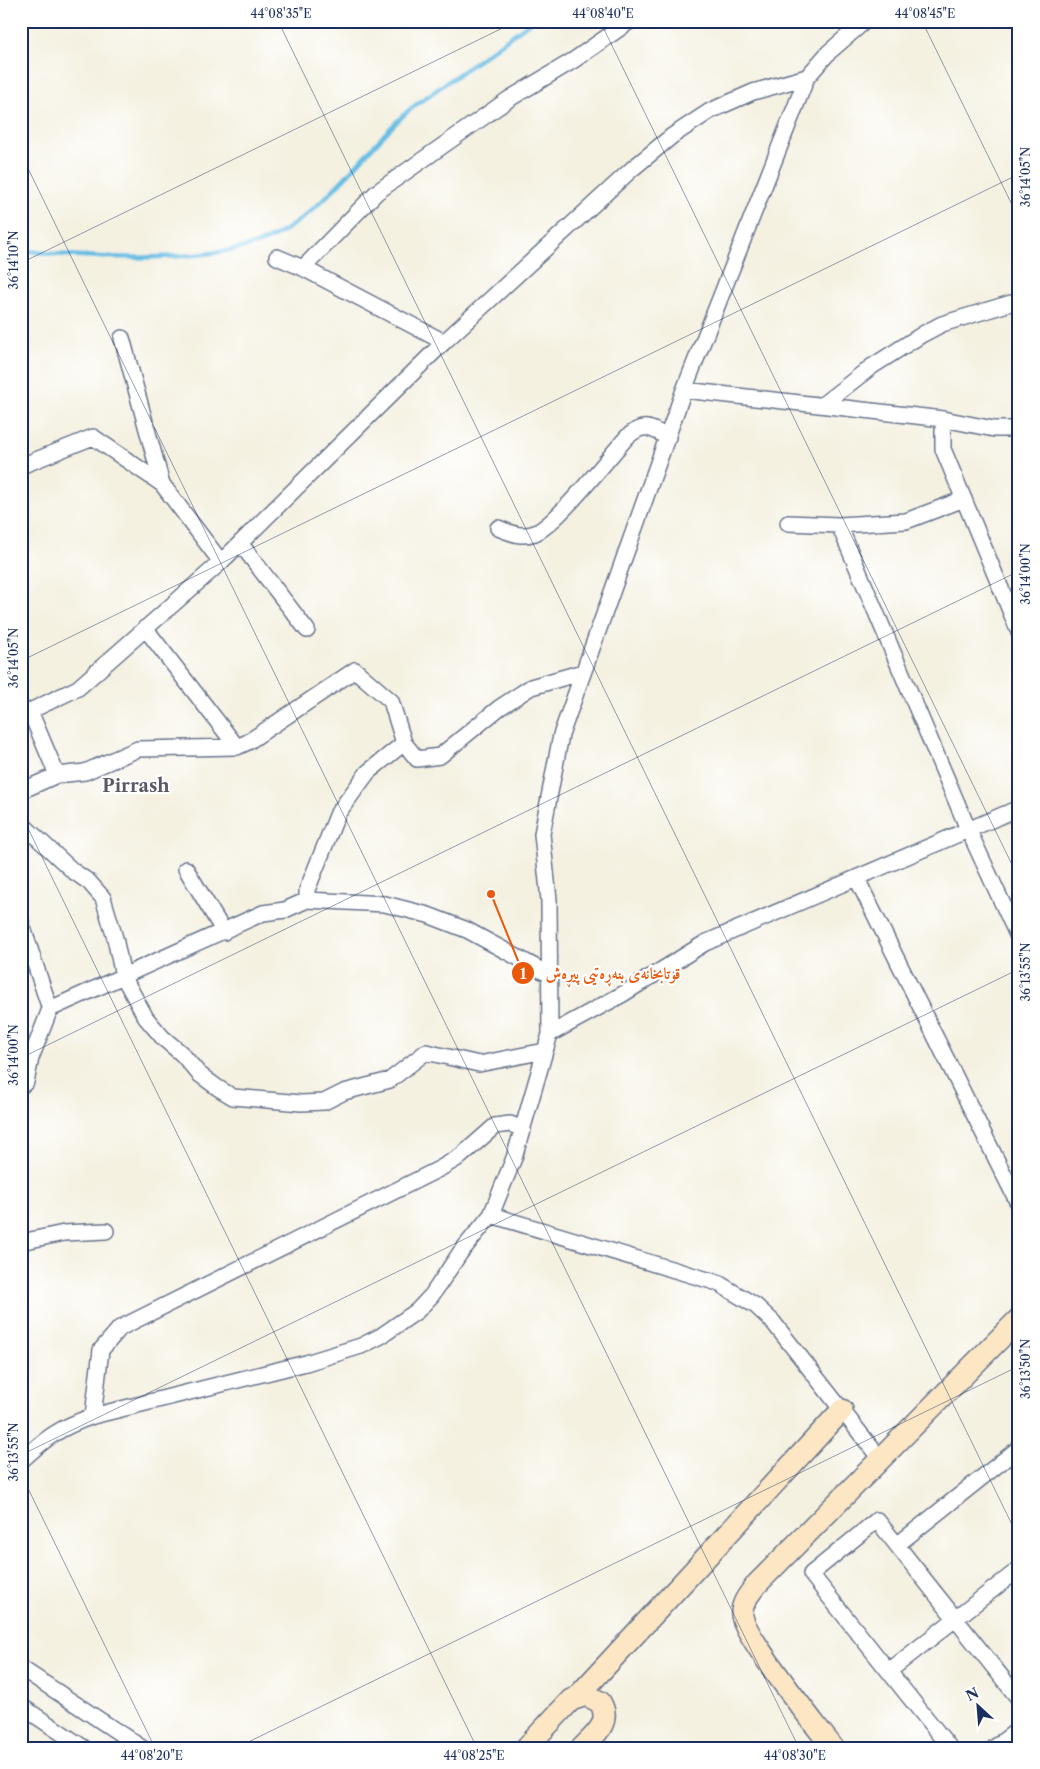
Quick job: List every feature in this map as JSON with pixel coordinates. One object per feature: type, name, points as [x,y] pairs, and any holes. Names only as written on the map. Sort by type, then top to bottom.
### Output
[{"type":"street","points":[[303,268],[377,192],[510,100],[574,60],[630,21]]},
{"type":"street","points":[[21,1461],[51,1434],[66,1425],[93,1416],[306,1363],[361,1346],[381,1336],[417,1311],[432,1295],[460,1253],[491,1215],[514,1158],[550,1034],[549,900],[542,834],[561,735],[684,390],[808,77],[829,52],[865,21]]},
{"type":"street","points":[[57,775],[26,712],[78,688],[221,562],[444,342],[632,169],[672,136],[710,112],[753,92],[808,77]]},
{"type":"street","points":[[277,258],[303,268],[444,342]]},
{"type":"street","points":[[822,405],[871,367],[936,327],[1011,303],[1019,303]]},
{"type":"street","points":[[122,338],[162,484]]},
{"type":"street","points":[[684,390],[943,419],[994,429],[1019,429]]},
{"type":"street","points":[[943,419],[943,449],[1019,632]]},
{"type":"street","points":[[498,528],[519,536],[536,533],[552,522],[627,437],[638,428],[647,427],[668,438]]},
{"type":"street","points":[[21,466],[93,437],[162,484],[186,513],[221,562]]},
{"type":"street","points":[[788,524],[839,525],[906,521],[964,499]]},
{"type":"street","points":[[839,525],[968,830],[1019,939]]},
{"type":"street","points":[[240,543],[307,630]]},
{"type":"street","points":[[145,628],[237,747]]},
{"type":"street","points":[[21,791],[57,775],[85,772],[138,749],[237,747],[248,742],[355,670],[390,700],[404,743],[417,759],[440,756],[499,708],[531,687],[583,672]]},
{"type":"street","points":[[307,900],[307,890],[338,813],[368,772],[404,743]]},
{"type":"street","points":[[550,1034],[623,994],[705,943],[1019,808]]},
{"type":"street","points":[[21,822],[74,871],[89,882],[102,898],[115,938],[123,976],[146,1018],[199,1074],[233,1097],[301,1103],[324,1102],[344,1092],[390,1080],[426,1052],[479,1064],[545,1051]]},
{"type":"street","points":[[186,869],[224,932]]},
{"type":"street","points":[[857,879],[1019,1205]]},
{"type":"street","points":[[50,1009],[263,913],[285,910],[307,900],[385,904],[428,915],[466,930],[550,975]]},
{"type":"street","points":[[21,1086],[26,1082],[31,1058],[50,1009],[23,929]]},
{"type":"street","points":[[93,1416],[101,1350],[120,1328],[441,1168],[461,1156],[496,1126],[510,1124],[523,1129]]},
{"type":"street","points":[[491,1215],[718,1283],[738,1294],[773,1322],[881,1460]]},
{"type":"street","points":[[21,1242],[64,1233],[106,1230]]},
{"type":"street","points":[[833,1748],[756,1644],[744,1624],[742,1607],[757,1584],[1019,1319]]},
{"type":"street","points":[[526,1748],[571,1700],[578,1696],[842,1410]]},
{"type":"street","points":[[897,1545],[1019,1448]]},
{"type":"street","points":[[950,1748],[811,1574],[877,1520],[1018,1697]]},
{"type":"street","points":[[889,1671],[1019,1569]]},
{"type":"street","points":[[21,1668],[142,1748]]},
{"type":"street","points":[[578,1696],[594,1697],[604,1708],[605,1716],[603,1724],[582,1748]]},
{"type":"street","points":[[24,1712],[84,1748]]},
{"type":"street","points":[[994,1748],[1019,1729]]},
{"type":"waterway","points":[[21,250],[79,256],[187,256],[221,252],[251,245],[275,236],[294,225],[311,211],[391,127],[412,108],[532,21]]},
{"type":"place","name":"قوتابخانەی بنەڕەتیی پیڕەش","points":[[491,894]]},
{"type":"district","name":"Pirrash","points":[[136,786]]}]
